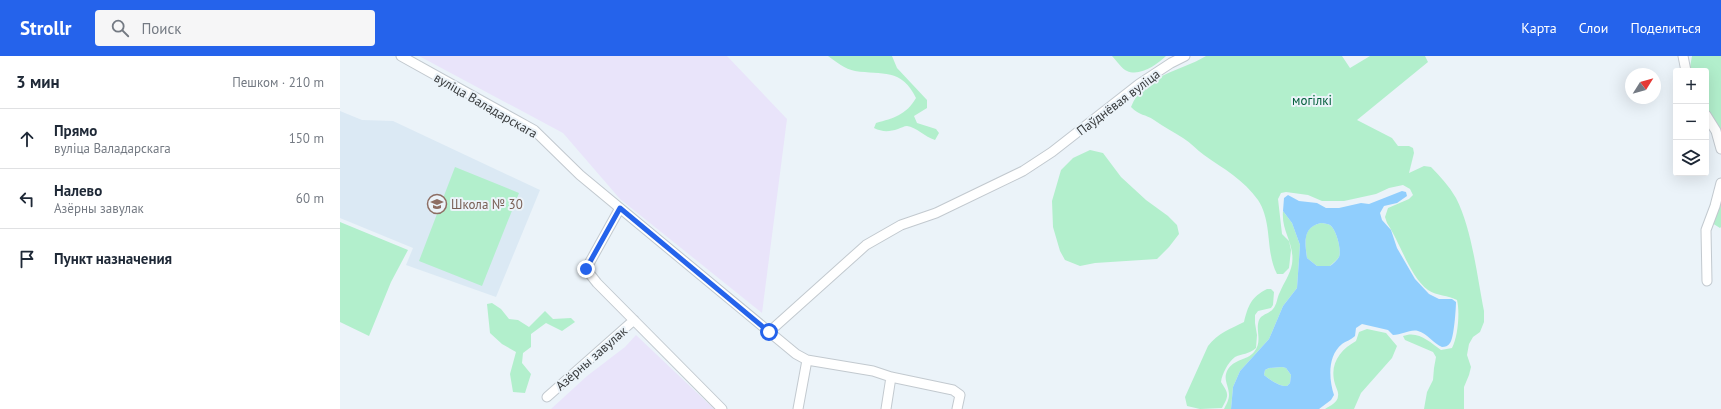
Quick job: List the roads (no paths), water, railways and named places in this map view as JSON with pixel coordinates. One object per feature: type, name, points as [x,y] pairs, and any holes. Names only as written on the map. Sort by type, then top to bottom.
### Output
[{"type":"street","name":"вуліца Валадарскага","points":[[401,56],[534,130],[580,175],[769,332],[796,354],[807,360]]},
{"type":"street","name":"Паўднёвая вуліца","points":[[769,332],[866,245],[902,225],[936,214],[1023,171],[1052,152],[1139,84],[1171,63],[1186,56]]},
{"type":"street","points":[[1683,56],[1685,68]]},
{"type":"street","points":[[1709,120],[1716,131],[1721,149]]},
{"type":"street","points":[[1707,280],[1706,230],[1715,206],[1721,183]]},
{"type":"street","name":"Азёрны завулак","points":[[620,208],[586,269],[597,283],[722,409]]},
{"type":"street","name":"Азёрны завулак","points":[[547,397],[634,320]]},
{"type":"street","points":[[798,409],[807,360],[873,371],[891,377],[953,390],[960,395],[957,409]]},
{"type":"street","points":[[886,409],[891,377]]},
{"type":"water","points":[[1402,191],[1406,192],[1407,196],[1397,203],[1384,206],[1380,213],[1382,220],[1391,230],[1397,248],[1415,279],[1429,294],[1439,299],[1452,299],[1456,302],[1454,330],[1450,343],[1442,347],[1418,331],[1393,335],[1388,330],[1362,324],[1356,328],[1355,336],[1352,339],[1342,344],[1337,349],[1330,368],[1334,395],[1331,400],[1319,409],[1231,409],[1233,387],[1240,371],[1269,339],[1283,306],[1297,288],[1300,245],[1292,223],[1283,211],[1284,198],[1288,195],[1299,201],[1317,203],[1326,208],[1339,208],[1361,203],[1369,204]],"holes":[[[1321,223],[1325,223],[1332,227],[1339,245],[1339,257],[1330,266],[1317,266],[1307,258],[1306,236],[1311,228]],[[1269,368],[1286,368],[1291,375],[1290,383],[1287,386],[1278,384],[1264,375],[1265,370]]]},
{"type":"place","name":"Школа № 30","points":[[437,204]]},
{"type":"park label","name":"могілкі","points":[[1312,100]]}]
